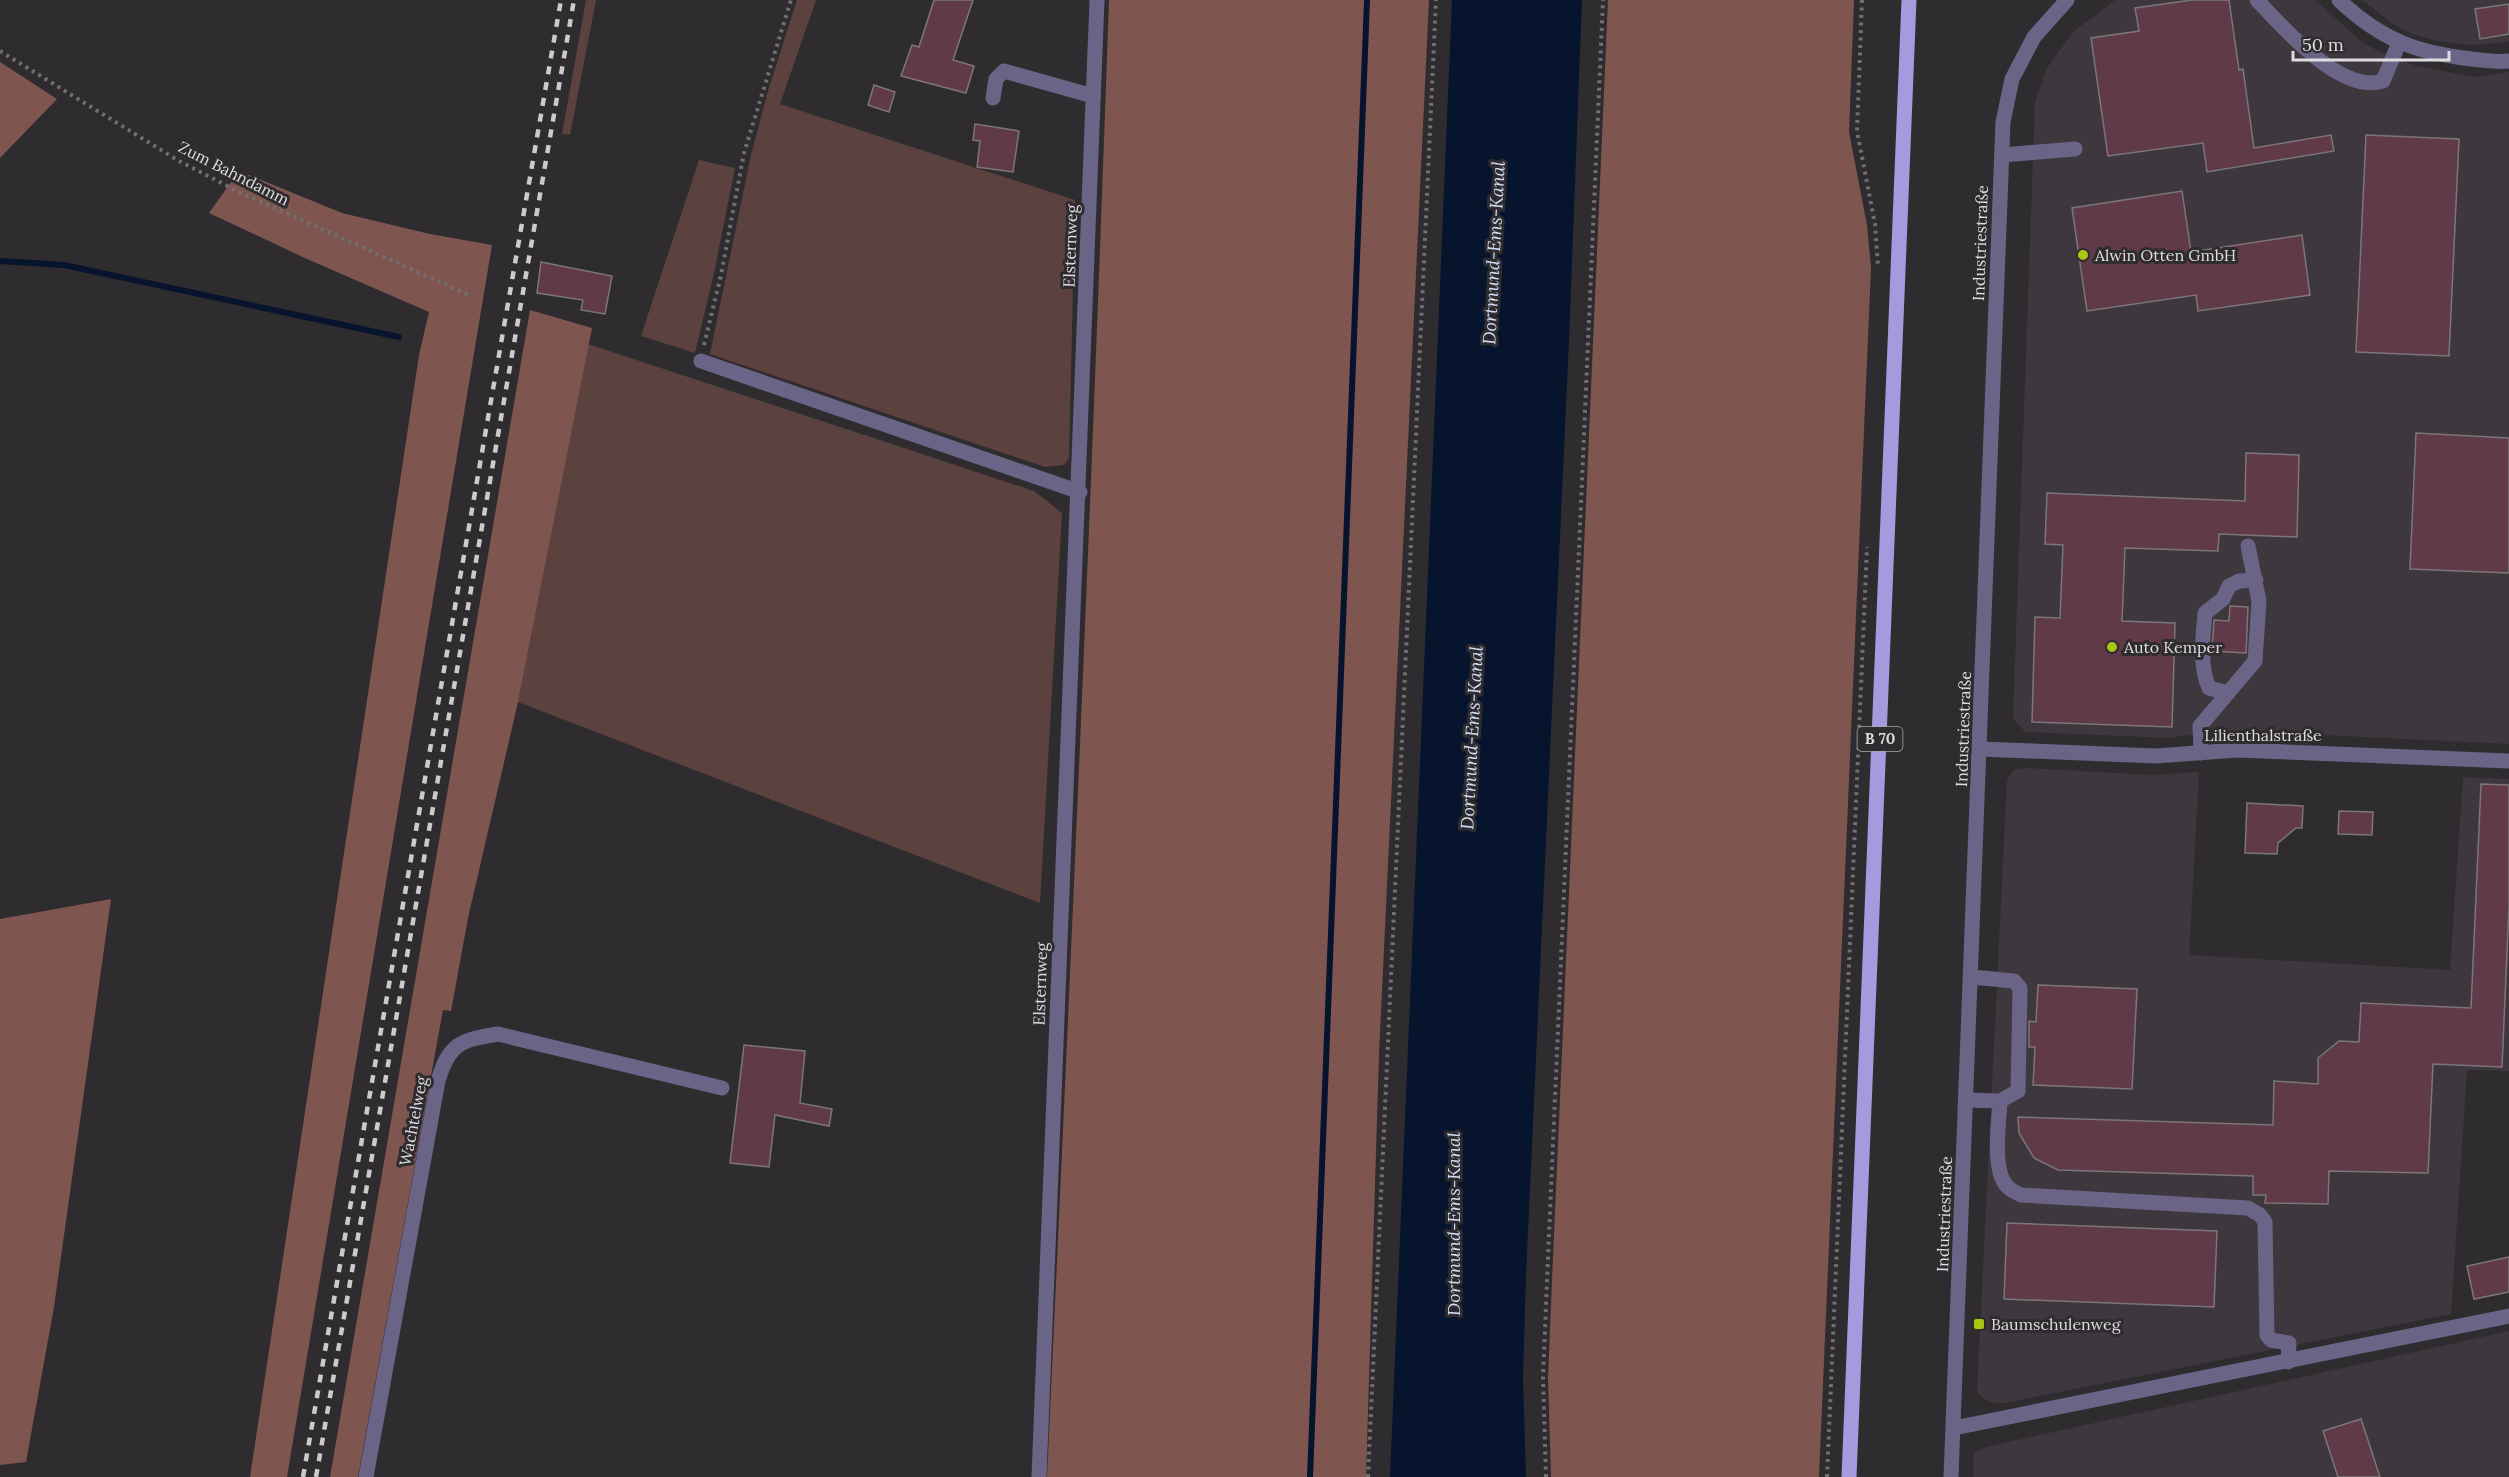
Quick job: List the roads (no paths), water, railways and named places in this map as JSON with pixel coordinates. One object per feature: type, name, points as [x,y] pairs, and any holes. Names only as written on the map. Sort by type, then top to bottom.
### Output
[{"type":"main road","name":"B 70","points":[[1849,1477],[1909,0]]},
{"type":"street","name":"Elsternweg","points":[[1039,1477],[1068,715],[1080,492],[1097,0]]},
{"type":"street","name":"Industriestraße","points":[[1952,1477],[2004,122],[2012,79],[2034,37],[2067,0]]},
{"type":"street","points":[[2256,0],[2299,44],[2350,79],[2373,84],[2383,81],[2399,43]]},
{"type":"street","points":[[2339,0],[2369,27],[2399,43],[2437,56],[2509,61]]},
{"type":"street","points":[[993,98],[996,79],[1004,71],[1093,96]]},
{"type":"street","points":[[2002,155],[2075,149]]},
{"type":"street","points":[[701,361],[1080,492]]},
{"type":"street","points":[[2202,753],[2200,726],[2255,661],[2259,601],[2248,546]]},
{"type":"street","points":[[2228,693],[2209,688],[2204,676],[2202,643],[2205,613],[2223,599],[2229,586],[2239,581],[2256,580]]},
{"type":"street","name":"Lilienthalstraße","points":[[1981,749],[2156,756],[2237,750],[2509,761]]},
{"type":"street","points":[[1967,1100],[2000,1101],[2018,1091],[2020,988],[2014,981],[1972,977]]},
{"type":"street","name":"Wachtelweg","points":[[366,1477],[438,1081],[444,1061],[454,1047],[472,1038],[498,1034],[722,1088]]},
{"type":"street","points":[[2000,1101],[1998,1147],[2000,1174],[2007,1187],[2021,1195],[2248,1208],[2260,1215],[2265,1222],[2267,1335],[2271,1340],[2289,1343],[2288,1362]]},
{"type":"street","points":[[1954,1428],[2509,1316]]},
{"type":"water","name":"Dortmund-Ems-Kanal","points":[[1452,0],[1582,0],[1569,340],[1526,1275],[1523,1379],[1526,1477],[1390,1477]]},
{"type":"waterway","points":[[1310,1477],[1367,0]]},
{"type":"waterway","points":[[0,261],[64,265],[399,337]]},
{"type":"railway","points":[[303,1477],[561,0]]},
{"type":"railway","points":[[316,1477],[574,0]]},
{"type":"place","name":"Alwin Otten GmbH","points":[[2083,255]]},
{"type":"place","name":"Auto Kemper","points":[[2112,647]]},
{"type":"place","name":"Baumschulenweg","points":[[1979,1324]]}]
